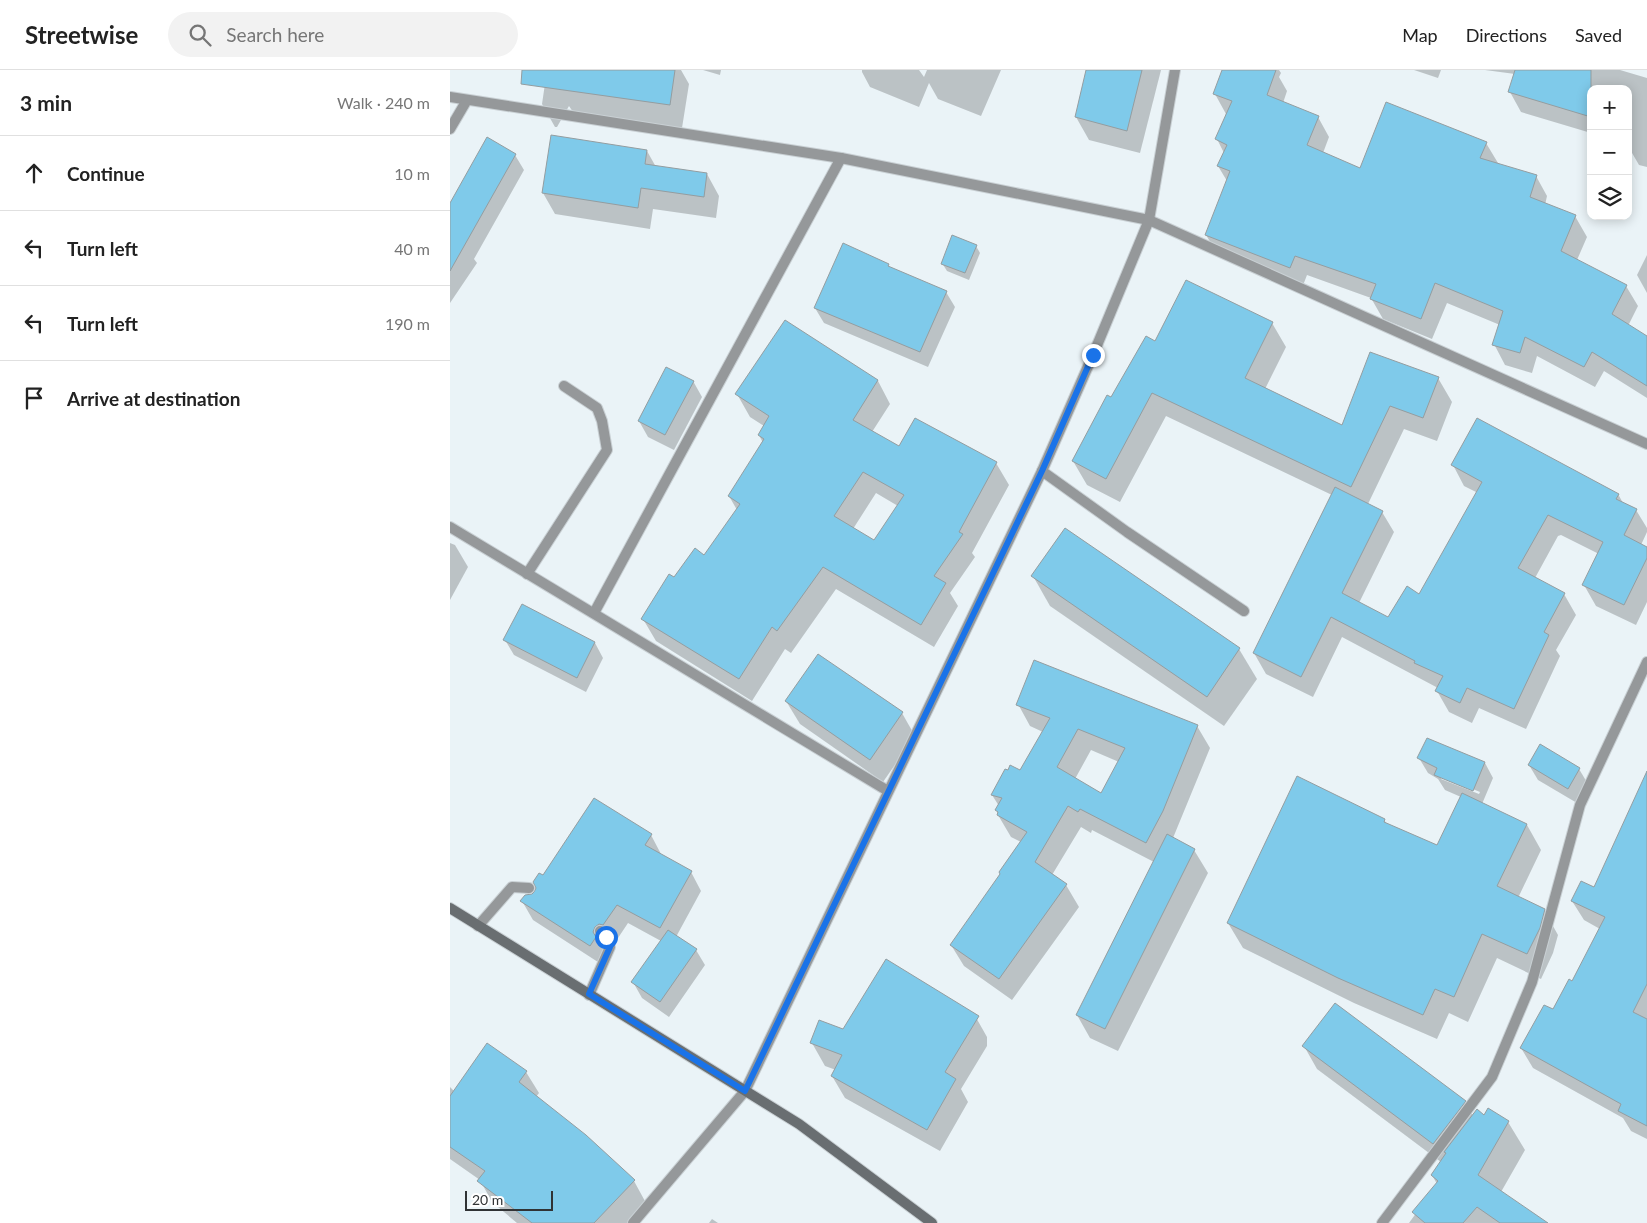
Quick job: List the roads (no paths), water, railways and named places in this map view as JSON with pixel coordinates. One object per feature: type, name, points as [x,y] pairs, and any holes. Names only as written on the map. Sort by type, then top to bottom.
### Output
[{"type":"street","points":[[633,1223],[745,1091],[1042,471],[1149,220],[1175,70]]},
{"type":"street","points":[[450,97],[841,158],[1149,220],[1647,444]]},
{"type":"street","points":[[450,129],[467,100]]},
{"type":"street","points":[[594,613],[841,158]]},
{"type":"street","points":[[527,574],[608,450],[602,421],[597,408],[564,386]]},
{"type":"street","points":[[1042,471],[1127,532],[1244,611]]},
{"type":"street","points":[[450,527],[888,791]]},
{"type":"street","points":[[1382,1223],[1492,1077],[1532,982],[1580,805],[1647,662]]},
{"type":"street","points":[[478,926],[512,887],[529,888]]},
{"type":"street","points":[[450,908],[799,1124],[932,1223]]},
{"type":"street","points":[[589,994],[610,947],[606,937],[600,931]]}]
